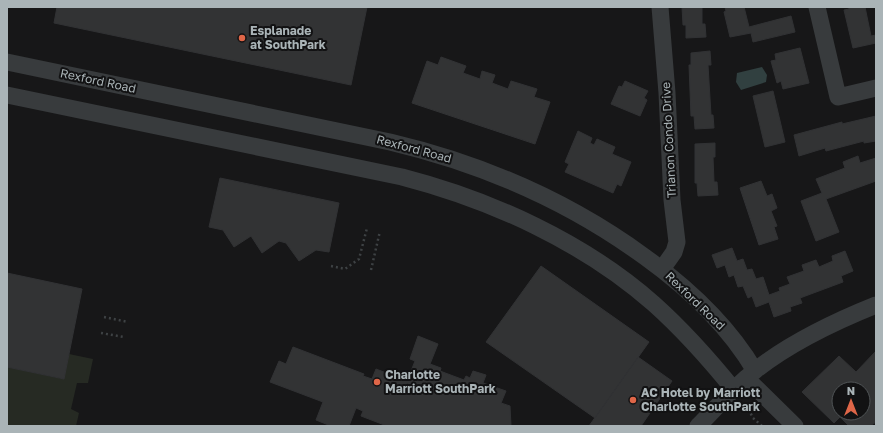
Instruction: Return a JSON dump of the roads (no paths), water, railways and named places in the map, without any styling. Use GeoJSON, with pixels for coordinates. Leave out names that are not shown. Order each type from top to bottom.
{"type":"FeatureCollection","features":[{"type":"Feature","properties":{"kind":"street","name":"Trianon Condo Drive"},"geometry":{"type":"LineString","coordinates":[[660,7],[667,93],[673,205],[677,242],[674,252],[662,269]]}},
{"type":"Feature","properties":{"kind":"street"},"geometry":{"type":"LineString","coordinates":[[817,7],[838,97],[876,88]]}},
{"type":"Feature","properties":{"kind":"street","name":"Rexford Road"},"geometry":{"type":"LineString","coordinates":[[7,62],[353,134],[440,154],[500,176],[556,201],[614,234],[662,269],[710,312],[738,345],[751,375],[795,426]]}},
{"type":"Feature","properties":{"kind":"street"},"geometry":{"type":"LineString","coordinates":[[7,95],[402,177],[442,189],[500,210],[580,251],[643,295],[687,336],[734,390]]}},
{"type":"Feature","properties":{"kind":"street"},"geometry":{"type":"LineString","coordinates":[[698,426],[751,375],[802,340],[840,320],[876,305]]}},
{"type":"Feature","properties":{"kind":"place","name":"Esplanade at SouthPark"},"geometry":{"type":"Point","coordinates":[242,38]}},
{"type":"Feature","properties":{"kind":"place","name":"Charlotte Marriott SouthPark"},"geometry":{"type":"Point","coordinates":[377,382]}},
{"type":"Feature","properties":{"kind":"place","name":"AC Hotel by Marriott Charlotte SouthPark"},"geometry":{"type":"Point","coordinates":[633,400]}}]}
